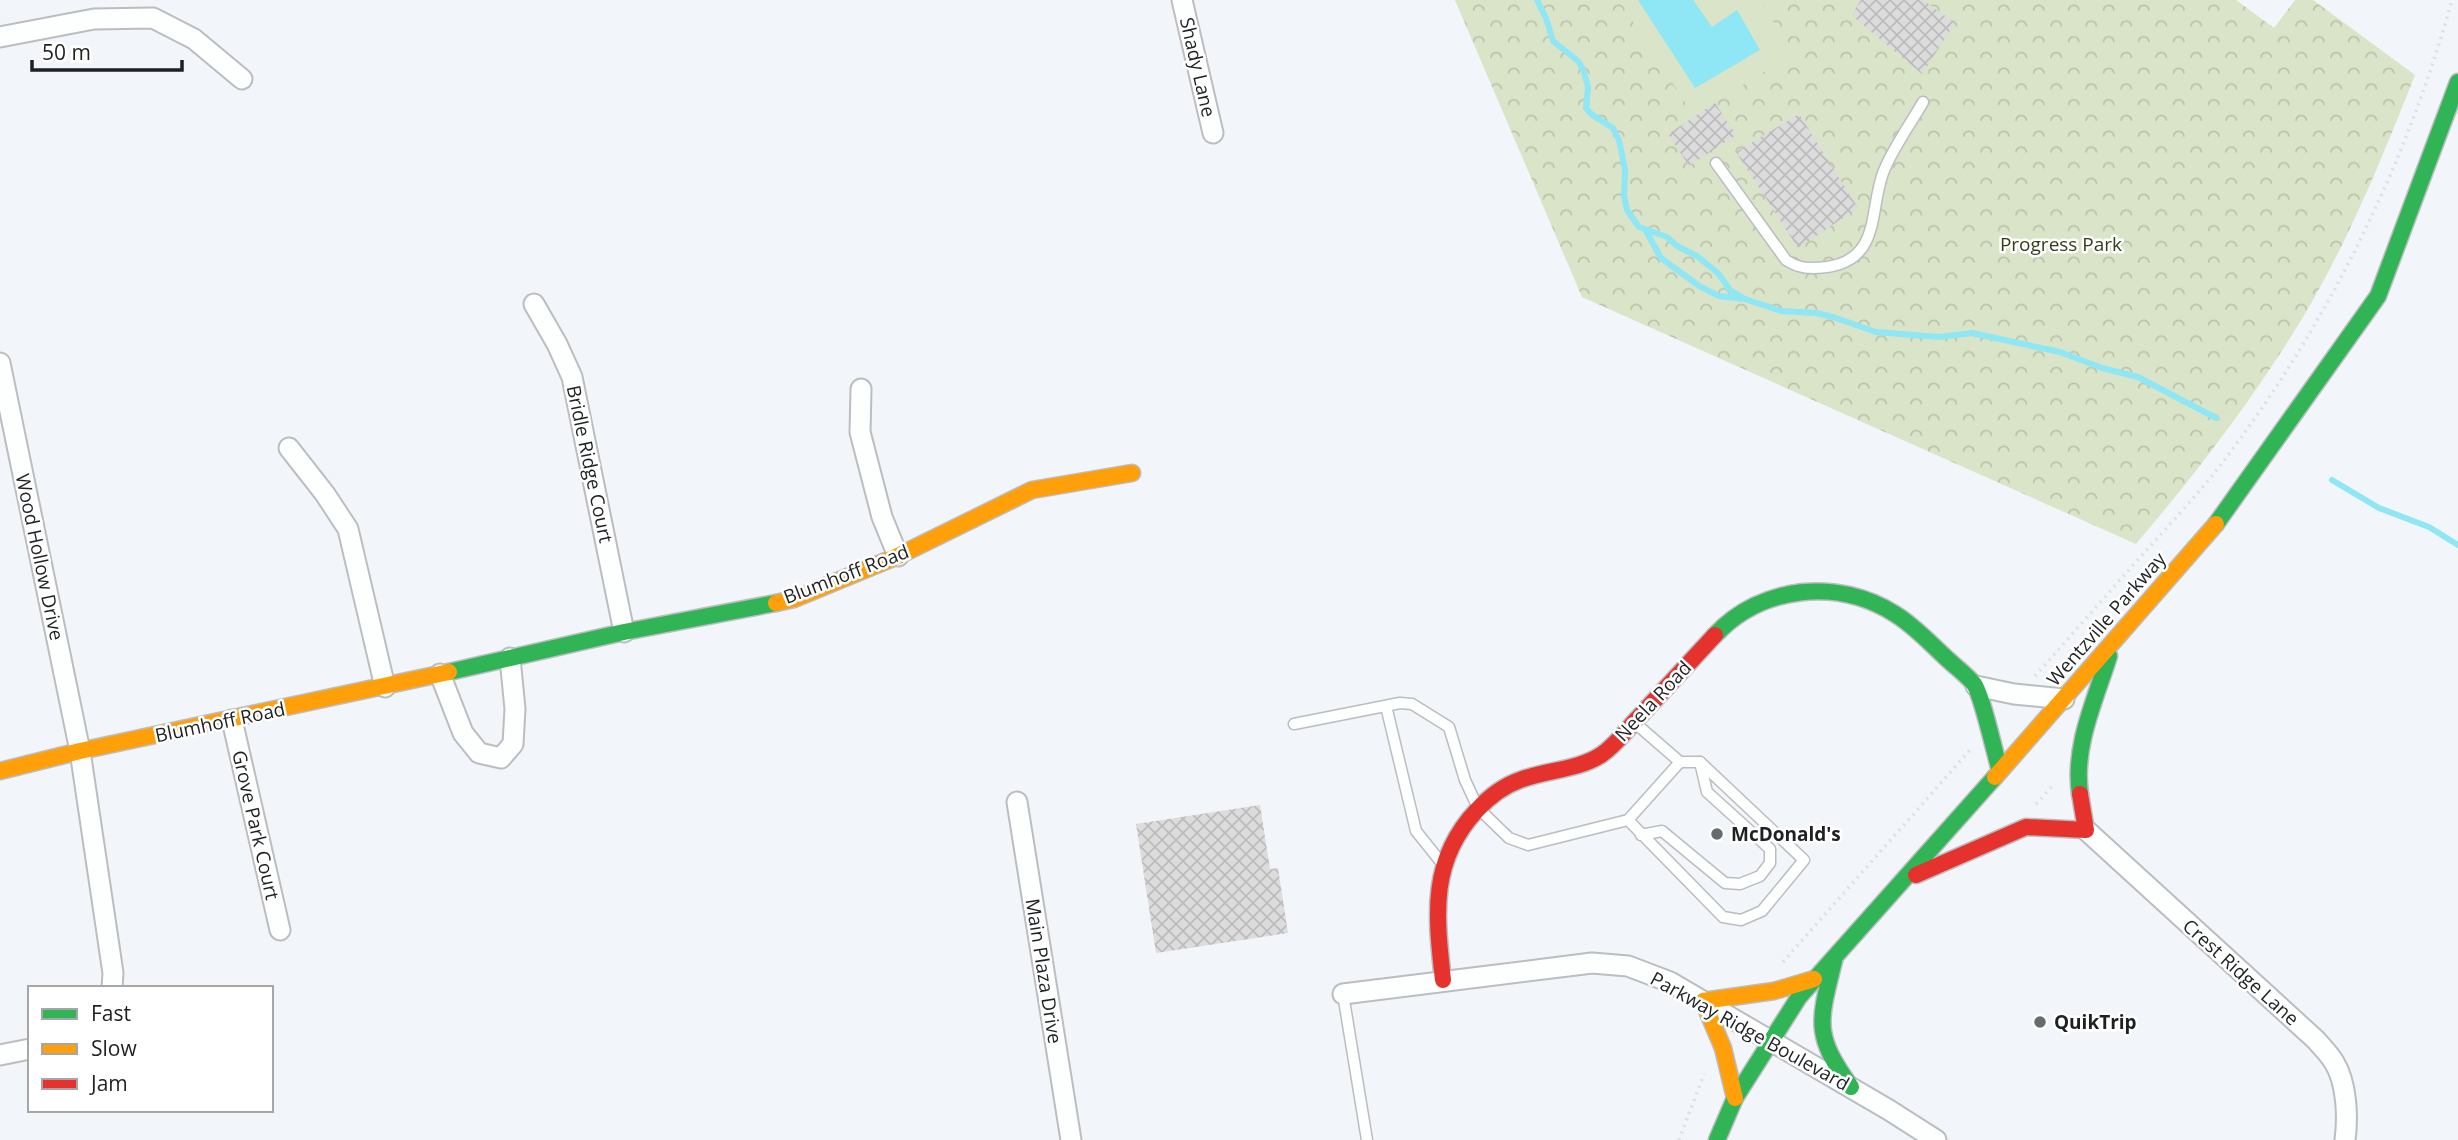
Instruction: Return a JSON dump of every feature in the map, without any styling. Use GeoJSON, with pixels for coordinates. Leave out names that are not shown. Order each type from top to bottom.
{"type":"FeatureCollection","features":[{"type":"Feature","properties":{"kind":"street","name":"Shady Lane"},"geometry":{"type":"LineString","coordinates":[[1182,0],[1213,133]]}},
{"type":"Feature","properties":{"kind":"street"},"geometry":{"type":"LineString","coordinates":[[0,37],[94,19],[153,18],[194,39],[242,79]]}},
{"type":"Feature","properties":{"kind":"street","name":"Wentzville Parkway"},"geometry":{"type":"LineString","coordinates":[[1717,1140],[1735,1098],[1770,1041],[1814,979],[1905,880],[2222,518],[2378,296],[2458,82]]}},
{"type":"Feature","properties":{"kind":"street","name":"Bridle Ridge Court"},"geometry":{"type":"LineString","coordinates":[[534,304],[572,377],[624,632]]}},
{"type":"Feature","properties":{"kind":"street","name":"Wood Hollow Drive"},"geometry":{"type":"LineString","coordinates":[[0,363],[80,751],[113,973],[112,986]]}},
{"type":"Feature","properties":{"kind":"street"},"geometry":{"type":"LineString","coordinates":[[861,389],[860,432],[882,517],[898,556]]}},
{"type":"Feature","properties":{"kind":"street"},"geometry":{"type":"LineString","coordinates":[[289,448],[348,529],[385,687]]}},
{"type":"Feature","properties":{"kind":"street","name":"Blumhoff Road"},"geometry":{"type":"LineString","coordinates":[[0,771],[80,751],[385,687],[624,632],[794,599],[898,556],[1032,490],[1132,473]]}},
{"type":"Feature","properties":{"kind":"street","name":"Neela Road"},"geometry":{"type":"LineString","coordinates":[[1443,980],[1436,918],[1437,884],[1446,852],[1467,818],[1495,793],[1521,779],[1597,758],[1634,723],[1721,629],[1771,598],[1796,592],[1827,590],[1852,594],[1874,602],[1916,629],[1976,686],[2000,771]]}},
{"type":"Feature","properties":{"kind":"street"},"geometry":{"type":"LineString","coordinates":[[1905,880],[2026,827],[2086,830],[2078,779],[2079,750],[2113,642]]}},
{"type":"Feature","properties":{"kind":"street"},"geometry":{"type":"LineString","coordinates":[[440,674],[463,733],[479,753],[500,758],[513,744],[515,709],[510,658]]}},
{"type":"Feature","properties":{"kind":"street"},"geometry":{"type":"LineString","coordinates":[[1976,686],[2064,699]]}},
{"type":"Feature","properties":{"kind":"street","name":"Grove Park Court"},"geometry":{"type":"LineString","coordinates":[[232,720],[280,930]]}},
{"type":"Feature","properties":{"kind":"street","name":"Main Plaza Drive"},"geometry":{"type":"LineString","coordinates":[[1017,802],[1071,1140]]}},
{"type":"Feature","properties":{"kind":"street","name":"Crest Ridge Lane"},"geometry":{"type":"LineString","coordinates":[[2086,830],[2316,1040],[2336,1065],[2344,1094],[2347,1126],[2345,1140]]}},
{"type":"Feature","properties":{"kind":"street"},"geometry":{"type":"LineString","coordinates":[[1835,957],[1821,1024],[1829,1056],[1851,1087]]}},
{"type":"Feature","properties":{"kind":"street","name":"Parkway Ridge Boulevard"},"geometry":{"type":"LineString","coordinates":[[1343,994],[1592,963],[1628,966],[1670,982],[1851,1087],[1936,1140]]}},
{"type":"Feature","properties":{"kind":"street"},"geometry":{"type":"LineString","coordinates":[[1735,1098],[1730,1064],[1722,1040],[1703,1001],[1764,993],[1814,979]]}},
{"type":"Feature","properties":{"kind":"street"},"geometry":{"type":"LineString","coordinates":[[0,1055],[28,1049]]}},
{"type":"Feature","properties":{"kind":"lane"},"geometry":{"type":"LineString","coordinates":[[1716,163],[1786,260],[1797,268],[1836,266],[1854,257],[1866,244],[1873,226],[1883,174],[1923,102]]}},
{"type":"Feature","properties":{"kind":"lane"},"geometry":{"type":"LineString","coordinates":[[1294,724],[1400,703],[1412,704],[1449,727],[1465,780],[1478,808],[1509,838],[1528,845],[1628,820],[1680,762]]}},
{"type":"Feature","properties":{"kind":"lane"},"geometry":{"type":"LineString","coordinates":[[1386,706],[1416,831],[1443,864]]}},
{"type":"Feature","properties":{"kind":"lane"},"geometry":{"type":"LineString","coordinates":[[1628,820],[1723,917],[1741,920],[1762,911],[1804,860],[1700,762],[1680,762],[1634,723]]}},
{"type":"Feature","properties":{"kind":"lane"},"geometry":{"type":"LineString","coordinates":[[1640,835],[1662,831],[1725,883],[1740,884],[1760,876],[1770,863],[1770,849],[1707,792],[1700,762]]}},
{"type":"Feature","properties":{"kind":"lane"},"geometry":{"type":"LineString","coordinates":[[1343,994],[1367,1140]]}},
{"type":"Feature","properties":{"kind":"path"},"geometry":{"type":"LineString","coordinates":[[2019,694],[2209,479],[2250,423],[2314,325],[2379,200],[2432,66],[2452,0]]}},
{"type":"Feature","properties":{"kind":"path"},"geometry":{"type":"LineString","coordinates":[[1781,964],[1990,728]]}},
{"type":"Feature","properties":{"kind":"path"},"geometry":{"type":"LineString","coordinates":[[2035,806],[2059,778]]}},
{"type":"Feature","properties":{"kind":"path"},"geometry":{"type":"LineString","coordinates":[[1679,1140],[1706,1070]]}},
{"type":"Feature","properties":{"kind":"green space","name":"Progress Park"},"geometry":{"type":"Polygon","coordinates":[[[1455,0],[2236,0],[2274,28],[2295,0],[2313,0],[2415,75],[2350,228],[2303,317],[2224,434],[2136,544],[1582,297],[1455,0]]]}},
{"type":"Feature","properties":{"kind":"green space"},"geometry":{"type":"Polygon","coordinates":[[[1619,0],[1759,0],[1794,53],[1694,116],[1619,0]]]}},
{"type":"Feature","properties":{"kind":"water"},"geometry":{"type":"Polygon","coordinates":[[[1638,0],[1693,0],[1712,27],[1737,10],[1760,50],[1695,88],[1638,0]]]}},
{"type":"Feature","properties":{"kind":"building"},"geometry":{"type":"Polygon","coordinates":[[[1861,0],[1923,0],[1955,23],[1922,74],[1851,15],[1861,0]]]}},
{"type":"Feature","properties":{"kind":"building"},"geometry":{"type":"Polygon","coordinates":[[[1715,103],[1736,135],[1689,166],[1668,134],[1715,103]]]}},
{"type":"Feature","properties":{"kind":"building"},"geometry":{"type":"Polygon","coordinates":[[[1799,114],[1858,208],[1798,248],[1736,152],[1799,114]]]}},
{"type":"Feature","properties":{"kind":"building"},"geometry":{"type":"Polygon","coordinates":[[[1260,805],[1270,869],[1278,868],[1288,933],[1156,953],[1136,824],[1260,805]]]}},
{"type":"Feature","properties":{"kind":"waterway"},"geometry":{"type":"LineString","coordinates":[[1537,0],[1553,41],[1578,61],[1583,69],[1588,87],[1586,108],[1613,128],[1619,140],[1625,169],[1624,196],[1627,210],[1639,227],[1667,237],[1677,246],[1697,256],[1718,273],[1730,290],[1745,299],[1781,311],[1816,313],[1876,332],[1939,337],[1972,333],[2060,352],[2102,368],[2138,377],[2216,418]]}},
{"type":"Feature","properties":{"kind":"waterway"},"geometry":{"type":"LineString","coordinates":[[1646,231],[1661,258],[1699,286],[1719,296],[1744,299]]}},
{"type":"Feature","properties":{"kind":"waterway"},"geometry":{"type":"LineString","coordinates":[[2332,480],[2379,508],[2429,527],[2458,545]]}},
{"type":"Feature","properties":{"kind":"traffic: fast"},"geometry":{"type":"LineString","coordinates":[[2216,524],[2378,296],[2458,82]]}},
{"type":"Feature","properties":{"kind":"traffic: fast"},"geometry":{"type":"LineString","coordinates":[[1715,635],[1734,618],[1755,606],[1801,592],[1849,595],[1873,603],[1908,623],[1974,684],[2000,771]]}},
{"type":"Feature","properties":{"kind":"traffic: fast"},"geometry":{"type":"LineString","coordinates":[[449,672],[624,632],[776,603]]}},
{"type":"Feature","properties":{"kind":"traffic: fast"},"geometry":{"type":"LineString","coordinates":[[2080,794],[2082,741],[2109,656]]}},
{"type":"Feature","properties":{"kind":"traffic: fast"},"geometry":{"type":"LineString","coordinates":[[1717,1140],[1735,1098],[1799,997],[1995,777]]}},
{"type":"Feature","properties":{"kind":"traffic: fast"},"geometry":{"type":"LineString","coordinates":[[1834,961],[1825,999],[1823,1027],[1830,1054],[1851,1087]]}},
{"type":"Feature","properties":{"kind":"traffic: slow"},"geometry":{"type":"LineString","coordinates":[[776,603],[794,599],[898,556],[1032,490],[1132,473]]}},
{"type":"Feature","properties":{"kind":"traffic: slow"},"geometry":{"type":"LineString","coordinates":[[1995,777],[2216,524]]}},
{"type":"Feature","properties":{"kind":"traffic: slow"},"geometry":{"type":"LineString","coordinates":[[0,771],[80,751],[449,672]]}},
{"type":"Feature","properties":{"kind":"traffic: slow"},"geometry":{"type":"LineString","coordinates":[[1735,1098],[1723,1048],[1703,1001],[1774,991],[1814,979]]}},
{"type":"Feature","properties":{"kind":"traffic: jam"},"geometry":{"type":"LineString","coordinates":[[1443,980],[1439,890],[1450,849],[1461,829],[1486,801],[1508,785],[1582,764],[1601,755],[1715,635]]}},
{"type":"Feature","properties":{"kind":"traffic: jam"},"geometry":{"type":"LineString","coordinates":[[1916,875],[2026,827],[2086,830],[2080,794]]}},
{"type":"Feature","properties":{"kind":"place","name":"McDonald's"},"geometry":{"type":"Point","coordinates":[1717,834]}},
{"type":"Feature","properties":{"kind":"place","name":"QuikTrip"},"geometry":{"type":"Point","coordinates":[2040,1022]}}]}
